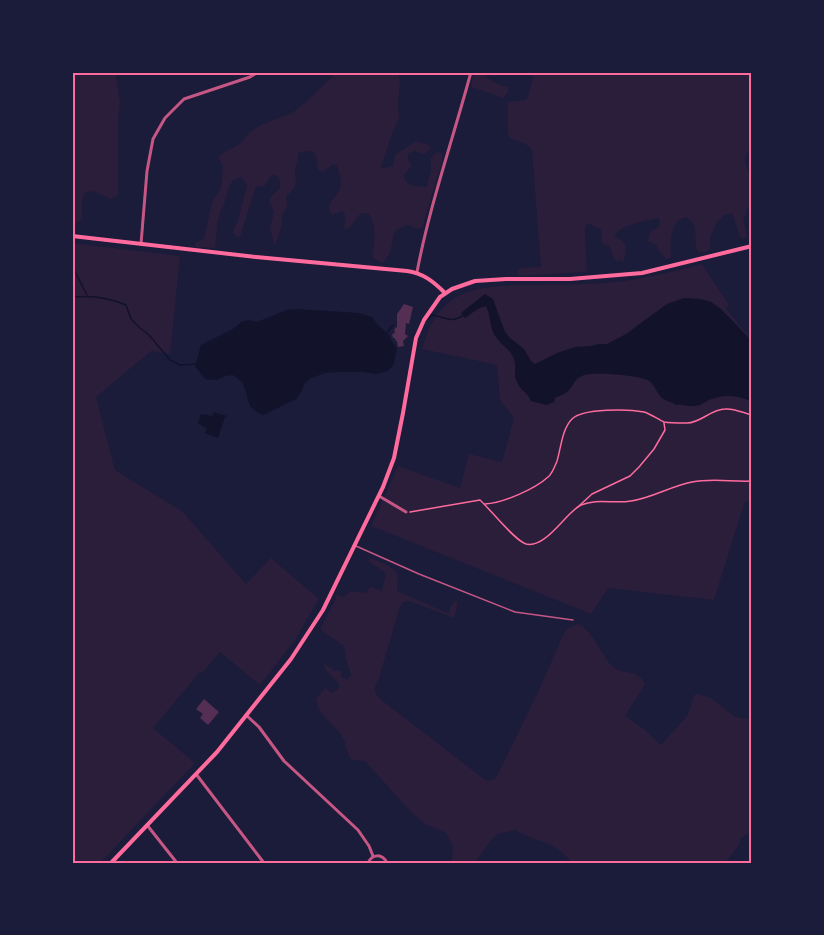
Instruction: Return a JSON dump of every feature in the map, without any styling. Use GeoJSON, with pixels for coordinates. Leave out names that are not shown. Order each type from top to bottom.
{"type":"FeatureCollection","features":[{"type":"Feature","properties":{"kind":"main road"},"geometry":{"type":"LineString","coordinates":[[72,236],[417,272],[430,279],[445,293]]}},
{"type":"Feature","properties":{"kind":"main road"},"geometry":{"type":"LineString","coordinates":[[111,863],[196,774],[246,716],[291,659],[324,610],[379,496],[394,458],[416,338],[424,320],[440,297],[475,281],[570,279],[642,273],[752,246]]}},
{"type":"Feature","properties":{"kind":"street"},"geometry":{"type":"LineString","coordinates":[[141,244],[147,171],[153,139],[165,118],[184,99],[250,77],[258,72]]}},
{"type":"Feature","properties":{"kind":"street"},"geometry":{"type":"LineString","coordinates":[[417,272],[425,232],[471,72]]}},
{"type":"Feature","properties":{"kind":"street"},"geometry":{"type":"LineString","coordinates":[[379,496],[406,512]]}},
{"type":"Feature","properties":{"kind":"street"},"geometry":{"type":"LineString","coordinates":[[246,716],[258,727],[284,760],[358,830],[374,856]]}},
{"type":"Feature","properties":{"kind":"street"},"geometry":{"type":"LineString","coordinates":[[196,774],[264,863]]}},
{"type":"Feature","properties":{"kind":"street"},"geometry":{"type":"LineString","coordinates":[[147,825],[177,863]]}},
{"type":"Feature","properties":{"kind":"street"},"geometry":{"type":"LineString","coordinates":[[368,863],[374,856],[380,856],[387,863]]}},
{"type":"Feature","properties":{"kind":"lane"},"geometry":{"type":"LineString","coordinates":[[355,546],[418,574],[515,612],[573,620]]}},
{"type":"Feature","properties":{"kind":"path"},"geometry":{"type":"LineString","coordinates":[[664,422],[689,423],[725,409],[752,415]]}},
{"type":"Feature","properties":{"kind":"path"},"geometry":{"type":"LineString","coordinates":[[406,512],[480,500],[507,529],[525,544],[534,544],[546,538],[592,494],[630,476],[654,449],[666,429],[664,422],[644,412],[619,410],[581,414],[573,418],[567,427],[556,463],[549,477],[519,494],[492,504],[484,504]]}},
{"type":"Feature","properties":{"kind":"path"},"geometry":{"type":"LineString","coordinates":[[579,506],[597,501],[637,500],[688,482],[752,481]]}},
{"type":"Feature","properties":{"kind":"shaded area"},"geometry":{"type":"Polygon","coordinates":[[[72,72],[117,72],[120,102],[118,195],[110,199],[94,191],[84,193],[82,219],[75,224],[72,230],[72,72]]]}},
{"type":"Feature","properties":{"kind":"shaded area"},"geometry":{"type":"Polygon","coordinates":[[[337,72],[398,72],[400,81],[399,118],[381,167],[393,167],[395,155],[416,141],[429,145],[431,149],[425,154],[414,151],[408,154],[408,160],[412,166],[404,175],[410,185],[425,187],[431,171],[431,158],[437,152],[442,153],[442,162],[422,228],[407,225],[398,229],[385,260],[382,263],[373,258],[374,233],[371,217],[369,214],[362,213],[345,230],[344,213],[342,211],[332,215],[329,209],[341,185],[337,165],[333,164],[322,172],[318,169],[316,156],[313,152],[308,151],[299,152],[295,187],[286,197],[287,207],[282,215],[282,224],[275,246],[270,228],[274,212],[269,200],[280,188],[280,184],[276,175],[272,175],[264,187],[256,186],[240,237],[233,232],[247,186],[242,177],[233,181],[229,188],[219,217],[215,248],[194,247],[195,243],[205,236],[212,202],[221,188],[223,166],[219,159],[221,154],[241,143],[250,132],[261,125],[292,113],[337,72]]]}},
{"type":"Feature","properties":{"kind":"shaded area"},"geometry":{"type":"Polygon","coordinates":[[[475,72],[484,72],[483,75],[499,85],[508,87],[508,92],[503,98],[472,87],[475,72]]]}},
{"type":"Feature","properties":{"kind":"shaded area"},"geometry":{"type":"Polygon","coordinates":[[[533,72],[752,72],[752,143],[745,162],[752,184],[752,206],[746,210],[743,218],[747,236],[743,239],[740,237],[732,213],[728,214],[720,218],[715,226],[710,239],[711,249],[698,252],[695,227],[686,217],[681,219],[674,228],[671,258],[667,259],[656,245],[648,241],[650,232],[660,226],[658,218],[629,225],[614,235],[625,243],[626,248],[624,262],[620,260],[618,262],[614,259],[610,247],[602,243],[601,230],[590,224],[586,225],[585,230],[587,271],[518,276],[521,268],[541,267],[532,151],[525,144],[510,138],[508,134],[508,102],[526,100],[533,72]]]}},
{"type":"Feature","properties":{"kind":"shaded area"},"geometry":{"type":"Polygon","coordinates":[[[72,243],[180,256],[170,354],[151,351],[96,397],[115,470],[183,512],[246,584],[271,558],[319,599],[293,643],[260,685],[220,652],[153,728],[195,763],[100,863],[72,863],[72,243]]]}},
{"type":"Feature","properties":{"kind":"shaded area"},"geometry":{"type":"Polygon","coordinates":[[[702,264],[729,305],[726,308],[752,339],[752,503],[745,501],[714,600],[608,588],[591,614],[371,526],[398,466],[460,488],[469,454],[502,462],[514,418],[500,400],[497,365],[422,349],[437,315],[447,304],[473,290],[488,287],[607,283],[643,278],[702,264]]]}},
{"type":"Feature","properties":{"kind":"shaded area"},"geometry":{"type":"Polygon","coordinates":[[[485,294],[493,299],[505,332],[524,349],[535,364],[575,347],[607,344],[626,334],[667,304],[684,298],[711,302],[721,309],[752,341],[752,402],[726,396],[697,406],[676,405],[663,399],[651,383],[644,379],[597,374],[580,377],[567,392],[555,398],[554,402],[546,405],[531,401],[516,379],[513,356],[494,334],[486,306],[465,318],[461,313],[485,294]]]}},
{"type":"Feature","properties":{"kind":"shaded area"},"geometry":{"type":"Polygon","coordinates":[[[287,310],[359,313],[372,317],[390,336],[397,349],[393,366],[387,371],[376,374],[337,372],[311,378],[305,383],[296,399],[263,415],[253,409],[243,384],[233,375],[217,380],[205,379],[195,366],[201,345],[233,329],[241,322],[249,320],[257,322],[287,310]]]}},
{"type":"Feature","properties":{"kind":"shaded area"},"geometry":{"type":"Polygon","coordinates":[[[214,412],[227,416],[218,438],[205,433],[207,429],[198,423],[201,414],[212,416],[214,412]]]}},
{"type":"Feature","properties":{"kind":"shaded area"},"geometry":{"type":"Polygon","coordinates":[[[370,558],[389,566],[398,574],[397,591],[448,613],[454,601],[458,603],[454,618],[412,602],[403,602],[375,692],[384,702],[484,779],[488,781],[496,778],[563,635],[568,628],[578,624],[593,637],[612,666],[637,675],[645,684],[625,716],[661,745],[688,715],[694,695],[711,698],[735,717],[752,720],[752,829],[750,832],[741,838],[739,845],[725,863],[573,863],[559,850],[545,842],[515,830],[498,834],[490,841],[475,863],[446,863],[452,860],[453,846],[446,833],[425,824],[411,812],[365,761],[352,760],[340,733],[317,705],[316,699],[325,688],[332,693],[339,688],[339,684],[325,669],[324,663],[333,671],[341,671],[341,676],[347,680],[351,675],[344,646],[322,631],[321,627],[336,595],[344,597],[351,591],[366,593],[372,587],[382,591],[386,573],[368,561],[370,558]]]}},
{"type":"Feature","properties":{"kind":"building"},"geometry":{"type":"Polygon","coordinates":[[[404,304],[413,307],[409,324],[406,323],[405,334],[408,336],[403,341],[404,346],[398,347],[392,334],[397,328],[397,314],[404,304]]]}},
{"type":"Feature","properties":{"kind":"building"},"geometry":{"type":"Polygon","coordinates":[[[204,699],[219,712],[208,725],[200,718],[203,714],[196,709],[204,699]]]}},
{"type":"Feature","properties":{"kind":"waterway"},"geometry":{"type":"LineString","coordinates":[[72,266],[87,295]]}},
{"type":"Feature","properties":{"kind":"waterway"},"geometry":{"type":"LineString","coordinates":[[72,297],[100,297],[126,305],[131,319],[149,335],[170,360],[180,365],[196,364]]}},
{"type":"Feature","properties":{"kind":"waterway"},"geometry":{"type":"LineString","coordinates":[[427,320],[432,315],[451,319],[464,315]]}},
{"type":"Feature","properties":{"kind":"waterway"},"geometry":{"type":"LineString","coordinates":[[387,333],[393,325]]}}]}
